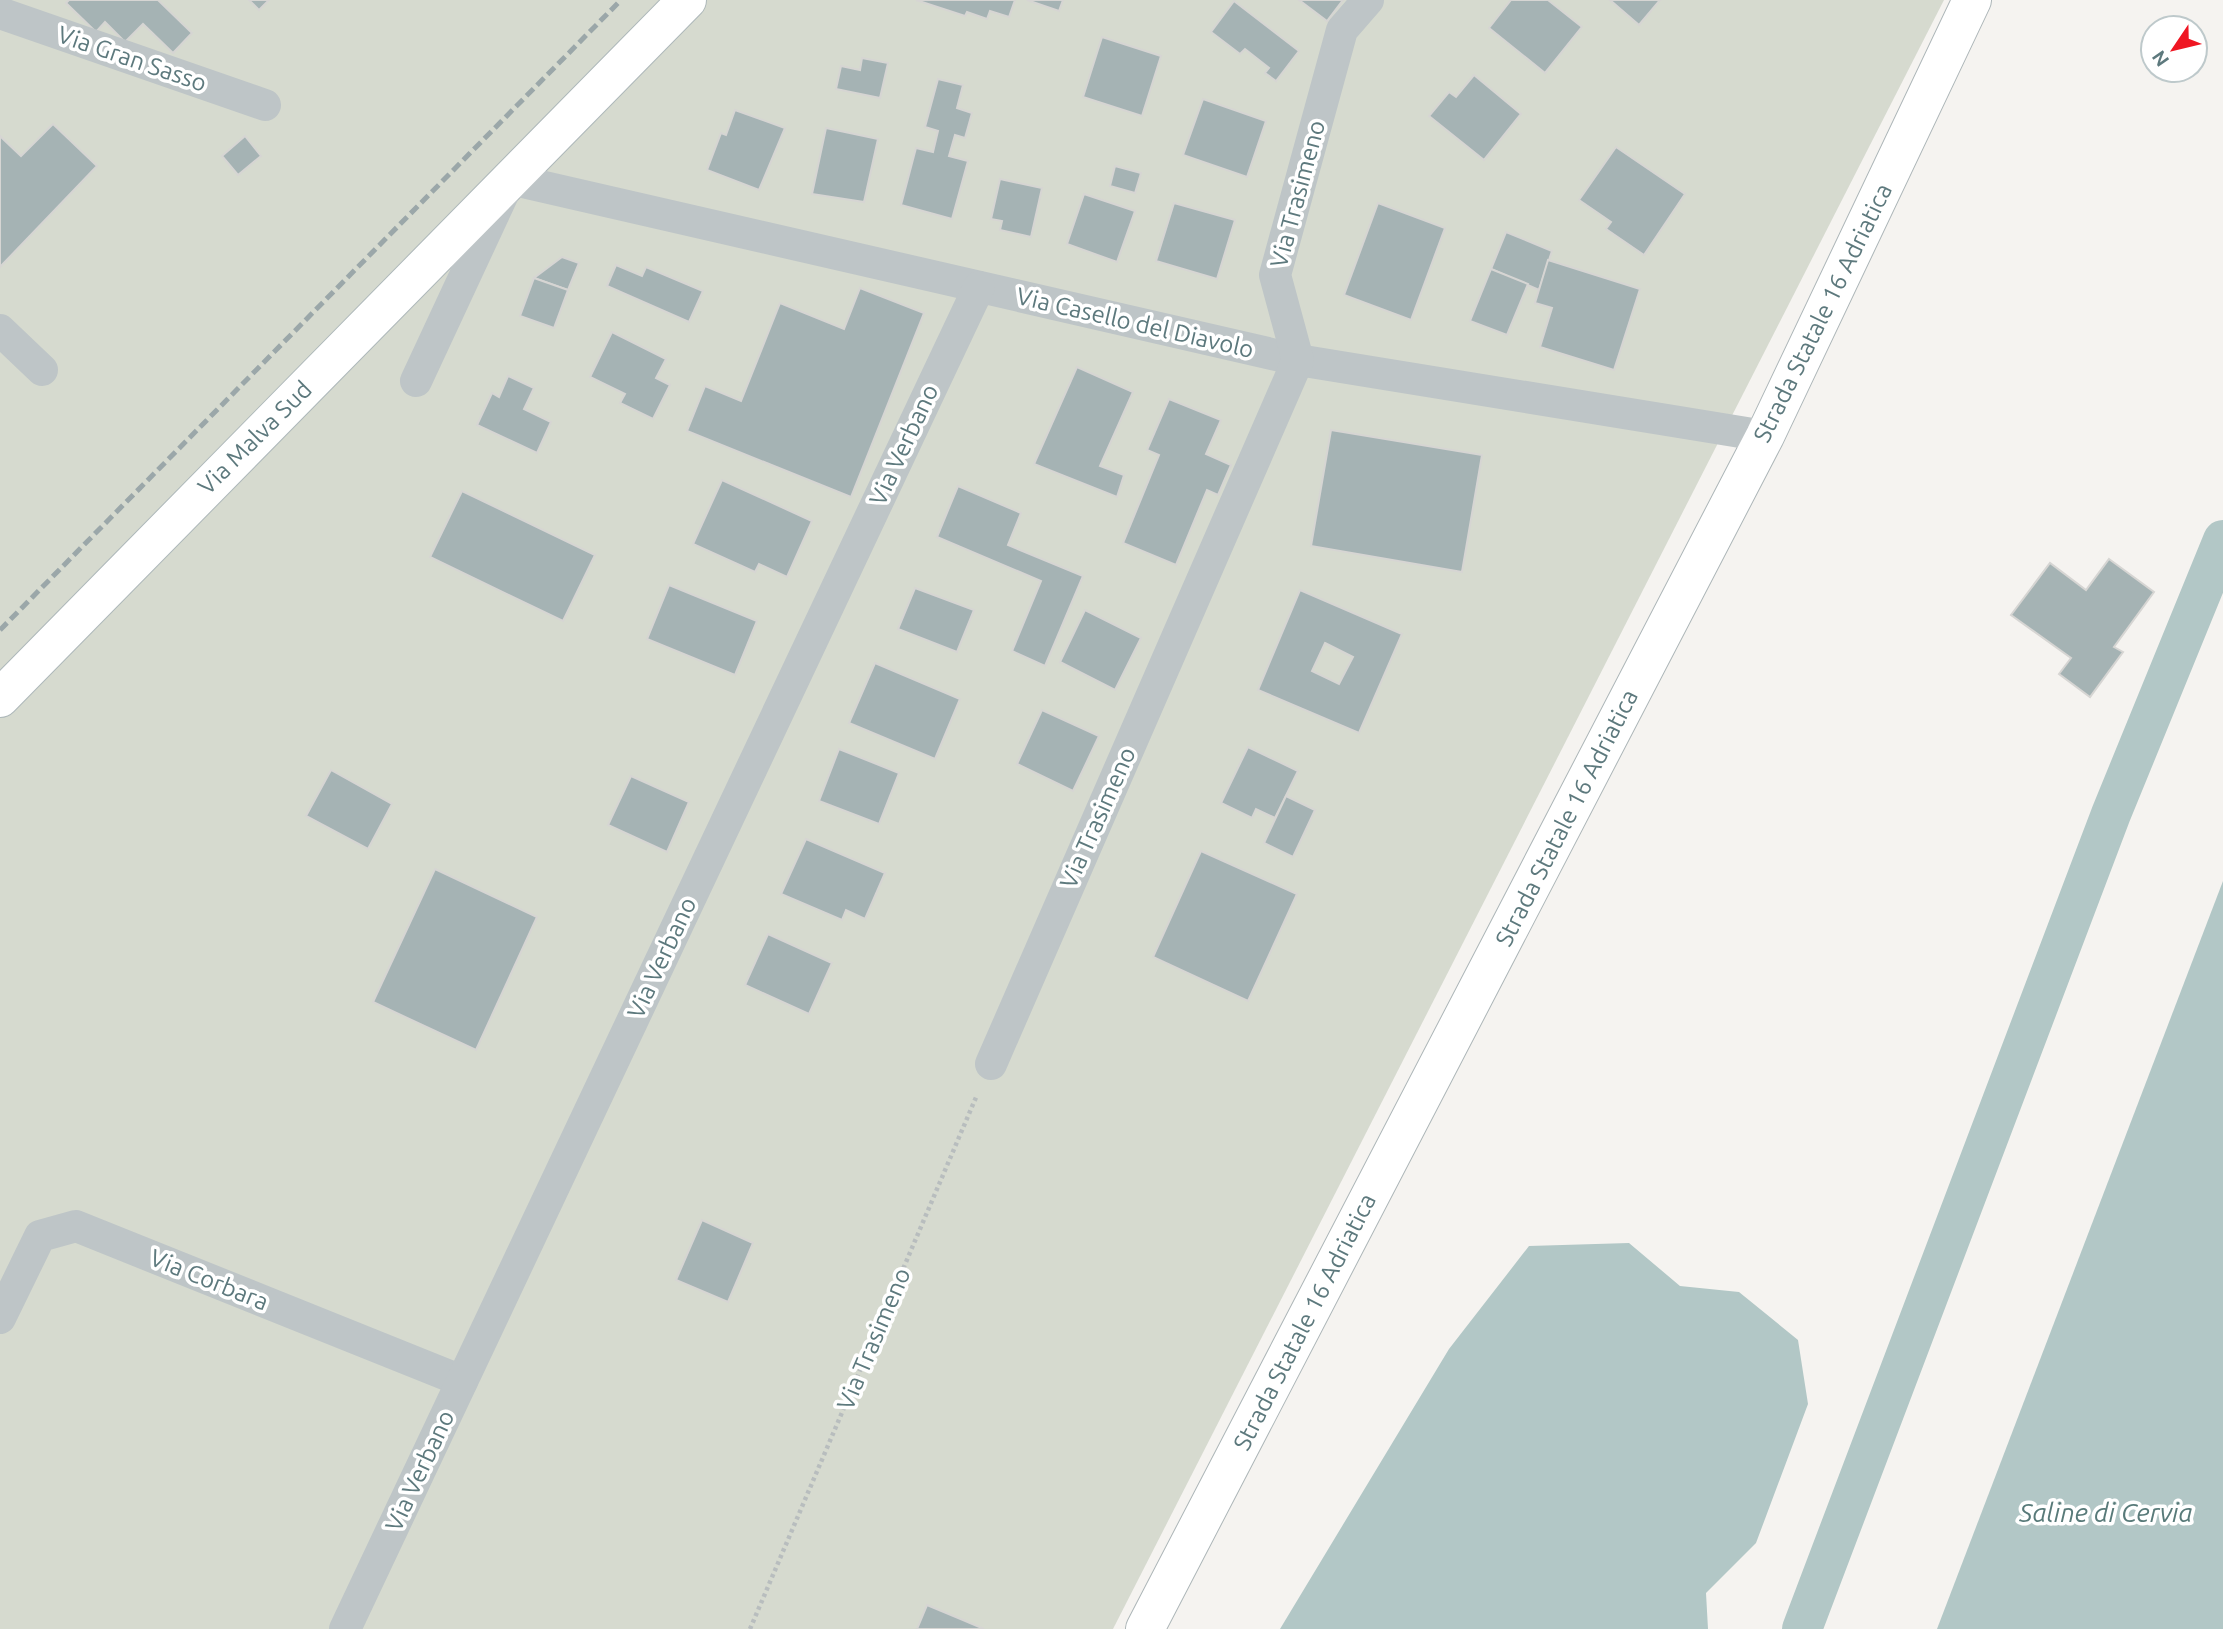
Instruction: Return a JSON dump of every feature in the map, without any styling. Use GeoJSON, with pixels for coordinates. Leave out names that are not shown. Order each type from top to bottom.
{"type":"FeatureCollection","features":[{"type":"Feature","properties":{"kind":"main road","name":"Via Malva Sud"},"geometry":{"type":"LineString","coordinates":[[0,698],[687,0]]}},
{"type":"Feature","properties":{"kind":"main road","name":"Strada Statale 16 Adriatica"},"geometry":{"type":"LineString","coordinates":[[1145,1629],[1765,436],[1972,0]]}},
{"type":"Feature","properties":{"kind":"street","name":"Via Trasimeno"},"geometry":{"type":"LineString","coordinates":[[991,1063],[1298,360],[1275,275],[1342,30],[1368,0]]}},
{"type":"Feature","properties":{"kind":"street","name":"Via Gran Sasso"},"geometry":{"type":"LineString","coordinates":[[0,13],[265,105]]}},
{"type":"Feature","properties":{"kind":"street","name":"Via Casello del Diavolo"},"geometry":{"type":"LineString","coordinates":[[510,179],[1298,360],[1765,436]]}},
{"type":"Feature","properties":{"kind":"street","name":"Via Malva Sud"},"geometry":{"type":"LineString","coordinates":[[416,381],[510,179]]}},
{"type":"Feature","properties":{"kind":"street","name":"Via Verbano"},"geometry":{"type":"LineString","coordinates":[[345,1629],[979,287]]}},
{"type":"Feature","properties":{"kind":"street"},"geometry":{"type":"LineString","coordinates":[[0,330],[42,370]]}},
{"type":"Feature","properties":{"kind":"street","name":"Via Corbara"},"geometry":{"type":"LineString","coordinates":[[0,1318],[40,1236],[76,1226],[462,1381]]}},
{"type":"Feature","properties":{"kind":"path","name":"Via Trasimeno"},"geometry":{"type":"LineString","coordinates":[[750,1629],[991,1063]]}},
{"type":"Feature","properties":{"kind":"shaded area"},"geometry":{"type":"Polygon","coordinates":[[[0,0],[1944,0],[1113,1629],[0,1629],[0,0]]]}},
{"type":"Feature","properties":{"kind":"water","name":"Saline di Cervia"},"geometry":{"type":"Polygon","coordinates":[[[2223,881],[2223,1629],[1937,1629],[2223,881]]]}},
{"type":"Feature","properties":{"kind":"water"},"geometry":{"type":"Polygon","coordinates":[[[1629,1243],[1680,1286],[1739,1292],[1798,1340],[1808,1404],[1756,1543],[1706,1593],[1708,1629],[1280,1629],[1449,1349],[1529,1246],[1629,1243]]]}},
{"type":"Feature","properties":{"kind":"building"},"geometry":{"type":"Polygon","coordinates":[[[69,0],[158,0],[192,33],[173,53],[143,24],[125,42],[105,22],[96,32],[66,3],[69,0]]]}},
{"type":"Feature","properties":{"kind":"building"},"geometry":{"type":"Polygon","coordinates":[[[249,0],[269,0],[259,10],[249,0]]]}},
{"type":"Feature","properties":{"kind":"building"},"geometry":{"type":"Polygon","coordinates":[[[916,0],[1015,0],[1009,17],[990,11],[987,19],[967,12],[965,16],[916,0]]]}},
{"type":"Feature","properties":{"kind":"building"},"geometry":{"type":"Polygon","coordinates":[[[1027,0],[1063,0],[1059,11],[1027,0]]]}},
{"type":"Feature","properties":{"kind":"building"},"geometry":{"type":"Polygon","coordinates":[[[1299,0],[1343,0],[1327,21],[1299,0]]]}},
{"type":"Feature","properties":{"kind":"building"},"geometry":{"type":"Polygon","coordinates":[[[1511,0],[1548,0],[1582,27],[1545,73],[1489,28],[1511,0]]]}},
{"type":"Feature","properties":{"kind":"building"},"geometry":{"type":"Polygon","coordinates":[[[1610,0],[1660,0],[1639,25],[1610,0]]]}},
{"type":"Feature","properties":{"kind":"building"},"geometry":{"type":"Polygon","coordinates":[[[1234,1],[1299,51],[1276,81],[1265,73],[1269,68],[1245,49],[1240,54],[1211,32],[1234,1]]]}},
{"type":"Feature","properties":{"kind":"building"},"geometry":{"type":"Polygon","coordinates":[[[1102,37],[1161,56],[1142,116],[1083,97],[1102,37]]]}},
{"type":"Feature","properties":{"kind":"building"},"geometry":{"type":"Polygon","coordinates":[[[862,58],[888,63],[880,98],[836,89],[841,66],[860,70],[862,58]]]}},
{"type":"Feature","properties":{"kind":"building"},"geometry":{"type":"Polygon","coordinates":[[[1474,75],[1521,114],[1484,160],[1429,116],[1449,92],[1456,97],[1474,75]]]}},
{"type":"Feature","properties":{"kind":"building"},"geometry":{"type":"Polygon","coordinates":[[[938,79],[963,85],[957,108],[972,113],[965,138],[955,135],[949,156],[968,161],[952,219],[901,205],[916,148],[933,152],[938,131],[925,127],[938,79]]]}},
{"type":"Feature","properties":{"kind":"building"},"geometry":{"type":"Polygon","coordinates":[[[1203,99],[1266,121],[1247,177],[1183,155],[1203,99]]]}},
{"type":"Feature","properties":{"kind":"building"},"geometry":{"type":"Polygon","coordinates":[[[735,110],[785,128],[759,190],[707,170],[721,133],[726,135],[735,110]]]}},
{"type":"Feature","properties":{"kind":"building"},"geometry":{"type":"Polygon","coordinates":[[[53,124],[97,166],[0,267],[0,136],[21,156],[53,124]]]}},
{"type":"Feature","properties":{"kind":"building"},"geometry":{"type":"Polygon","coordinates":[[[826,128],[878,139],[864,202],[812,194],[826,128]]]}},
{"type":"Feature","properties":{"kind":"building"},"geometry":{"type":"Polygon","coordinates":[[[245,136],[261,156],[238,175],[222,156],[245,136]]]}},
{"type":"Feature","properties":{"kind":"building"},"geometry":{"type":"Polygon","coordinates":[[[1616,147],[1685,194],[1644,255],[1606,229],[1611,222],[1579,200],[1616,147]]]}},
{"type":"Feature","properties":{"kind":"building"},"geometry":{"type":"Polygon","coordinates":[[[1115,166],[1141,173],[1135,193],[1110,186],[1115,166]]]}},
{"type":"Feature","properties":{"kind":"building"},"geometry":{"type":"Polygon","coordinates":[[[1000,179],[1042,188],[1031,237],[1000,230],[1002,221],[991,219],[1000,179]]]}},
{"type":"Feature","properties":{"kind":"building"},"geometry":{"type":"Polygon","coordinates":[[[1084,194],[1135,211],[1117,262],[1067,244],[1084,194]]]}},
{"type":"Feature","properties":{"kind":"building"},"geometry":{"type":"Polygon","coordinates":[[[1174,203],[1235,220],[1217,279],[1156,261],[1174,203]]]}},
{"type":"Feature","properties":{"kind":"building"},"geometry":{"type":"Polygon","coordinates":[[[1378,203],[1445,228],[1411,320],[1344,295],[1378,203]]]}},
{"type":"Feature","properties":{"kind":"building"},"geometry":{"type":"Polygon","coordinates":[[[1506,232],[1552,251],[1539,290],[1491,269],[1506,232]]]}},
{"type":"Feature","properties":{"kind":"building"},"geometry":{"type":"Polygon","coordinates":[[[562,257],[579,263],[568,290],[534,278],[562,257]]]}},
{"type":"Feature","properties":{"kind":"building"},"geometry":{"type":"Polygon","coordinates":[[[1548,260],[1640,289],[1614,370],[1540,347],[1552,308],[1535,303],[1548,260]]]}},
{"type":"Feature","properties":{"kind":"building"},"geometry":{"type":"Polygon","coordinates":[[[616,265],[642,276],[646,267],[703,291],[689,322],[607,286],[616,265]]]}},
{"type":"Feature","properties":{"kind":"building"},"geometry":{"type":"Polygon","coordinates":[[[1491,269],[1528,284],[1507,335],[1470,321],[1491,269]]]}},
{"type":"Feature","properties":{"kind":"building"},"geometry":{"type":"Polygon","coordinates":[[[534,278],[568,290],[554,328],[520,316],[534,278]]]}},
{"type":"Feature","properties":{"kind":"building"},"geometry":{"type":"Polygon","coordinates":[[[860,288],[924,313],[851,497],[687,431],[705,386],[741,401],[780,303],[844,329],[860,288]]]}},
{"type":"Feature","properties":{"kind":"building"},"geometry":{"type":"Polygon","coordinates":[[[612,332],[666,359],[656,378],[670,385],[653,419],[620,403],[625,394],[590,377],[612,332]]]}},
{"type":"Feature","properties":{"kind":"building"},"geometry":{"type":"Polygon","coordinates":[[[1077,367],[1133,392],[1100,466],[1124,475],[1117,497],[1034,464],[1077,367]]]}},
{"type":"Feature","properties":{"kind":"building"},"geometry":{"type":"Polygon","coordinates":[[[508,376],[534,388],[524,409],[551,422],[537,453],[477,425],[492,393],[499,397],[508,376]]]}},
{"type":"Feature","properties":{"kind":"building"},"geometry":{"type":"Polygon","coordinates":[[[1169,399],[1221,420],[1206,454],[1231,465],[1218,495],[1207,490],[1176,565],[1123,543],[1159,455],[1147,450],[1169,399]]]}},
{"type":"Feature","properties":{"kind":"building"},"geometry":{"type":"Polygon","coordinates":[[[1331,430],[1482,455],[1462,572],[1311,546],[1331,430]]]}},
{"type":"Feature","properties":{"kind":"building"},"geometry":{"type":"Polygon","coordinates":[[[722,480],[812,521],[787,577],[759,564],[755,572],[693,544],[722,480]]]}},
{"type":"Feature","properties":{"kind":"building"},"geometry":{"type":"Polygon","coordinates":[[[958,486],[1021,513],[1008,545],[1083,576],[1045,666],[1012,651],[1041,581],[937,537],[958,486]]]}},
{"type":"Feature","properties":{"kind":"building"},"geometry":{"type":"Polygon","coordinates":[[[462,491],[595,555],[563,621],[430,557],[462,491]]]}},
{"type":"Feature","properties":{"kind":"building"},"geometry":{"type":"Polygon","coordinates":[[[2109,559],[2154,592],[2114,647],[2123,652],[2090,697],[2059,674],[2071,658],[2011,615],[2050,563],[2086,590],[2109,559]]]}},
{"type":"Feature","properties":{"kind":"building"},"geometry":{"type":"Polygon","coordinates":[[[669,585],[757,621],[735,675],[647,639],[669,585]]]}},
{"type":"Feature","properties":{"kind":"building"},"geometry":{"type":"Polygon","coordinates":[[[915,588],[974,610],[957,652],[898,629],[915,588]]]}},
{"type":"Feature","properties":{"kind":"building"},"geometry":{"type":"Polygon","coordinates":[[[1300,590],[1402,634],[1359,733],[1258,690],[1300,590]],[[1325,643],[1312,671],[1339,684],[1353,657],[1325,643]]]}},
{"type":"Feature","properties":{"kind":"building"},"geometry":{"type":"Polygon","coordinates":[[[1085,610],[1141,638],[1115,690],[1060,662],[1085,610]]]}},
{"type":"Feature","properties":{"kind":"building"},"geometry":{"type":"Polygon","coordinates":[[[875,663],[960,699],[935,759],[849,723],[875,663]]]}},
{"type":"Feature","properties":{"kind":"building"},"geometry":{"type":"Polygon","coordinates":[[[1042,710],[1099,736],[1073,791],[1017,764],[1042,710]]]}},
{"type":"Feature","properties":{"kind":"building"},"geometry":{"type":"Polygon","coordinates":[[[1248,747],[1298,771],[1275,818],[1256,809],[1252,818],[1221,803],[1248,747]]]}},
{"type":"Feature","properties":{"kind":"building"},"geometry":{"type":"Polygon","coordinates":[[[839,749],[899,773],[879,824],[819,801],[839,749]]]}},
{"type":"Feature","properties":{"kind":"building"},"geometry":{"type":"Polygon","coordinates":[[[331,770],[392,804],[368,849],[306,816],[331,770]]]}},
{"type":"Feature","properties":{"kind":"building"},"geometry":{"type":"Polygon","coordinates":[[[631,776],[689,802],[667,852],[608,825],[631,776]]]}},
{"type":"Feature","properties":{"kind":"building"},"geometry":{"type":"Polygon","coordinates":[[[1286,796],[1315,810],[1293,857],[1264,843],[1286,796]]]}},
{"type":"Feature","properties":{"kind":"building"},"geometry":{"type":"Polygon","coordinates":[[[806,839],[885,873],[865,919],[846,910],[842,920],[781,894],[806,839]]]}},
{"type":"Feature","properties":{"kind":"building"},"geometry":{"type":"Polygon","coordinates":[[[1201,851],[1297,894],[1248,1001],[1153,957],[1201,851]]]}},
{"type":"Feature","properties":{"kind":"building"},"geometry":{"type":"Polygon","coordinates":[[[435,869],[537,917],[476,1050],[373,1002],[435,869]]]}},
{"type":"Feature","properties":{"kind":"building"},"geometry":{"type":"Polygon","coordinates":[[[768,934],[832,963],[809,1014],[745,985],[768,934]]]}},
{"type":"Feature","properties":{"kind":"building"},"geometry":{"type":"Polygon","coordinates":[[[702,1220],[753,1243],[728,1302],[676,1280],[702,1220]]]}},
{"type":"Feature","properties":{"kind":"building"},"geometry":{"type":"Polygon","coordinates":[[[927,1605],[963,1620],[984,1629],[917,1629],[927,1605]]]}},
{"type":"Feature","properties":{"kind":"waterway"},"geometry":{"type":"LineString","coordinates":[[1802,1629],[2111,814],[2223,540]]}},
{"type":"Feature","properties":{"kind":"railway"},"geometry":{"type":"LineString","coordinates":[[0,630],[621,0]]}}]}
